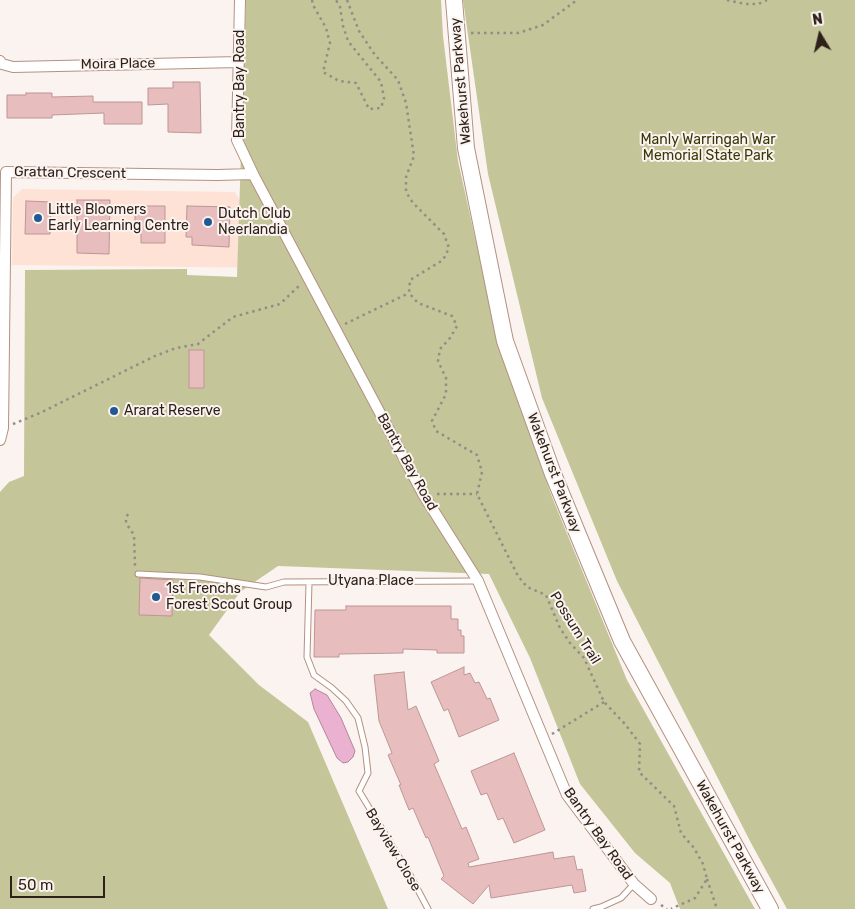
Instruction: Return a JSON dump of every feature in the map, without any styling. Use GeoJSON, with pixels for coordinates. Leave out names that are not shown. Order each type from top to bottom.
{"type":"FeatureCollection","features":[{"type":"Feature","properties":{"kind":"main road","name":"Wakehurst Parkway"},"geometry":{"type":"LineString","coordinates":[[454,0],[466,148],[505,341],[552,474],[622,641],[770,909]]}},
{"type":"Feature","properties":{"kind":"street","name":"Bantry Bay Road"},"geometry":{"type":"LineString","coordinates":[[240,0],[237,140],[307,278],[422,494],[478,581],[567,795],[634,884],[651,900]]}},
{"type":"Feature","properties":{"kind":"street","name":"Moira Place"},"geometry":{"type":"LineString","coordinates":[[0,61],[2,64],[13,67],[239,62]]}},
{"type":"Feature","properties":{"kind":"street","name":"Grattan Crescent"},"geometry":{"type":"LineString","coordinates":[[0,440],[3,428],[6,172],[253,174]]}},
{"type":"Feature","properties":{"kind":"lane","name":"Utyana Place"},"geometry":{"type":"LineString","coordinates":[[138,574],[200,577],[266,587],[284,582],[478,581]]}},
{"type":"Feature","properties":{"kind":"lane","name":"Bayview Close"},"geometry":{"type":"LineString","coordinates":[[309,582],[307,657],[314,675],[346,701],[358,718],[365,747],[368,773],[359,791],[410,875],[428,909]]}},
{"type":"Feature","properties":{"kind":"lane"},"geometry":{"type":"LineString","coordinates":[[593,909],[621,898],[634,884]]}},
{"type":"Feature","properties":{"kind":"path"},"geometry":{"type":"LineString","coordinates":[[312,0],[326,28],[330,43],[323,72],[340,81],[356,83],[369,109],[381,108],[384,98],[382,82],[348,41],[340,7],[336,0]]}},
{"type":"Feature","properties":{"kind":"path"},"geometry":{"type":"LineString","coordinates":[[347,0],[359,30],[375,55],[398,80],[406,103],[414,156],[406,177],[406,192],[413,203],[444,234],[449,248],[443,260],[410,280],[409,293],[418,303],[452,316],[457,326],[450,338],[440,349],[438,361],[446,378],[446,394],[432,420],[436,431],[477,455],[482,472],[477,494],[422,494]]}},
{"type":"Feature","properties":{"kind":"path"},"geometry":{"type":"LineString","coordinates":[[457,33],[518,33],[543,25],[577,0]]}},
{"type":"Feature","properties":{"kind":"path"},"geometry":{"type":"LineString","coordinates":[[727,0],[744,4],[758,4],[766,0]]}},
{"type":"Feature","properties":{"kind":"path"},"geometry":{"type":"LineString","coordinates":[[3,428],[40,413],[155,356],[176,348],[198,344],[233,317],[280,304],[307,278]]}},
{"type":"Feature","properties":{"kind":"path"},"geometry":{"type":"LineString","coordinates":[[334,329],[409,293]]}},
{"type":"Feature","properties":{"kind":"path","name":"Possum Trail"},"geometry":{"type":"LineString","coordinates":[[477,494],[518,576],[527,587],[546,595],[560,628],[570,643],[584,658],[604,702],[625,724],[640,744],[639,772],[674,806],[681,833],[694,848],[703,864],[717,909]]}},
{"type":"Feature","properties":{"kind":"path"},"geometry":{"type":"LineString","coordinates":[[128,514],[126,523],[134,535],[134,570],[138,574]]}},
{"type":"Feature","properties":{"kind":"path"},"geometry":{"type":"LineString","coordinates":[[544,739],[604,702]]}},
{"type":"Feature","properties":{"kind":"path"},"geometry":{"type":"LineString","coordinates":[[671,909],[695,898],[707,878]]}},
{"type":"Feature","properties":{"kind":"shaded area"},"geometry":{"type":"Polygon","coordinates":[[[22,189],[235,192],[278,268],[12,265],[13,198],[22,189]]]}},
{"type":"Feature","properties":{"kind":"shaded area"},"geometry":{"type":"Polygon","coordinates":[[[315,689],[327,695],[341,718],[355,751],[353,757],[348,762],[343,763],[337,758],[314,709],[310,693],[315,689]]]}},
{"type":"Feature","properties":{"kind":"green space"},"geometry":{"type":"Polygon","coordinates":[[[246,0],[441,0],[443,36],[458,161],[500,350],[552,497],[627,680],[755,909],[680,909],[670,883],[635,853],[580,784],[530,658],[489,574],[278,566],[240,592],[209,635],[259,685],[308,722],[388,909],[0,909],[0,492],[9,482],[24,476],[25,270],[187,269],[187,275],[237,277],[246,0]]]}},
{"type":"Feature","properties":{"kind":"green space","name":"Manly Warringah War Memorial State Park"},"geometry":{"type":"Polygon","coordinates":[[[463,0],[855,0],[855,909],[787,909],[751,843],[617,581],[542,398],[488,174],[463,0]]]}},
{"type":"Feature","properties":{"kind":"building"},"geometry":{"type":"Polygon","coordinates":[[[173,82],[200,82],[201,133],[168,132],[168,104],[148,105],[148,88],[173,88],[173,82]]]}},
{"type":"Feature","properties":{"kind":"building"},"geometry":{"type":"Polygon","coordinates":[[[26,93],[52,93],[52,97],[93,96],[93,102],[142,102],[142,124],[104,124],[104,113],[52,115],[52,118],[7,118],[7,95],[26,95],[26,93]]]}},
{"type":"Feature","properties":{"kind":"building"},"geometry":{"type":"Polygon","coordinates":[[[77,200],[110,200],[109,254],[77,253],[77,200]]]}},
{"type":"Feature","properties":{"kind":"building","name":"Little Bloomers Early Learning Centre"},"geometry":{"type":"Polygon","coordinates":[[[26,201],[51,202],[50,234],[25,234],[26,201]]]}},
{"type":"Feature","properties":{"kind":"building"},"geometry":{"type":"Polygon","coordinates":[[[135,206],[165,206],[165,243],[141,243],[141,234],[135,234],[135,206]]]}},
{"type":"Feature","properties":{"kind":"building","name":"Dutch Club Neerlandia"},"geometry":{"type":"Polygon","coordinates":[[[187,206],[230,207],[229,247],[192,245],[192,237],[186,237],[187,206]]]}},
{"type":"Feature","properties":{"kind":"building"},"geometry":{"type":"Polygon","coordinates":[[[189,350],[204,350],[204,388],[189,388],[189,350]]]}},
{"type":"Feature","properties":{"kind":"building","name":"1st Frenchs Forest Scout Group"},"geometry":{"type":"Polygon","coordinates":[[[140,578],[173,580],[172,616],[139,615],[140,578]]]}},
{"type":"Feature","properties":{"kind":"building"},"geometry":{"type":"Polygon","coordinates":[[[346,606],[451,606],[451,619],[458,619],[458,630],[461,630],[461,636],[464,636],[464,653],[437,653],[437,650],[403,649],[403,653],[339,654],[339,657],[314,657],[315,610],[346,610],[346,606]]]}},
{"type":"Feature","properties":{"kind":"building"},"geometry":{"type":"Polygon","coordinates":[[[464,667],[464,675],[470,673],[475,683],[479,682],[487,699],[490,698],[499,720],[459,737],[448,709],[444,711],[431,682],[464,667]]]}},
{"type":"Feature","properties":{"kind":"building"},"geometry":{"type":"Polygon","coordinates":[[[404,672],[408,710],[416,706],[439,761],[434,764],[462,829],[466,827],[479,859],[468,863],[469,867],[553,852],[554,859],[574,856],[577,870],[582,869],[586,891],[574,893],[572,885],[491,898],[489,885],[473,904],[441,879],[444,876],[428,837],[426,838],[413,808],[409,810],[399,785],[401,785],[388,755],[392,753],[379,721],[374,675],[404,672]]]}},
{"type":"Feature","properties":{"kind":"building"},"geometry":{"type":"Polygon","coordinates":[[[514,753],[545,830],[514,843],[503,818],[498,820],[487,793],[481,795],[471,771],[514,753]]]}},
{"type":"Feature","properties":{"kind":"place","name":"Little Bloomers Early Learning Centre"},"geometry":{"type":"Point","coordinates":[38,218]}},
{"type":"Feature","properties":{"kind":"place","name":"Dutch Club Neerlandia"},"geometry":{"type":"Point","coordinates":[208,222]}},
{"type":"Feature","properties":{"kind":"place","name":"Ararat Reserve"},"geometry":{"type":"Point","coordinates":[114,411]}},
{"type":"Feature","properties":{"kind":"place","name":"1st Frenchs Forest Scout Group"},"geometry":{"type":"Point","coordinates":[156,597]}}]}
